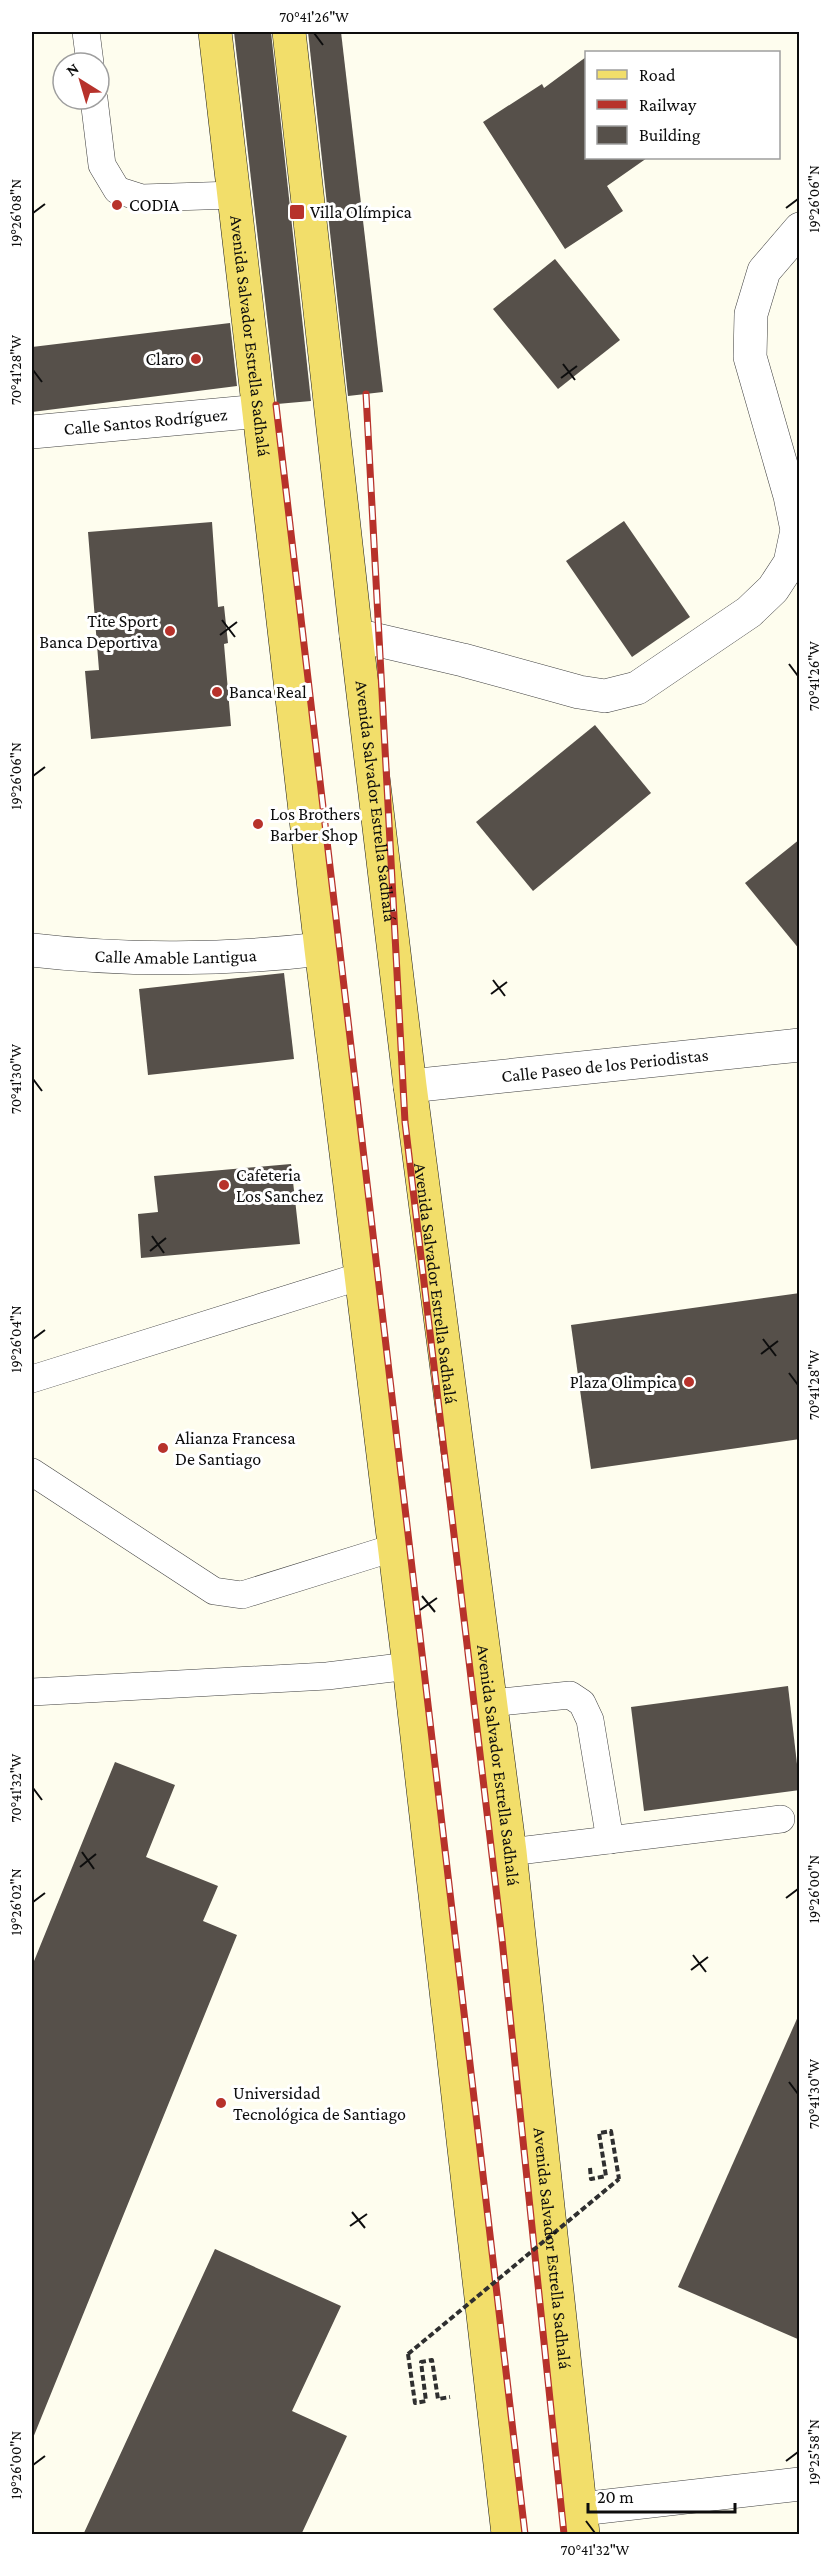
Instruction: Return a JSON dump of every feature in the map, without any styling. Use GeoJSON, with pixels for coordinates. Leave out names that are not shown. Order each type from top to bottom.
{"type":"FeatureCollection","features":[{"type":"Feature","properties":{"kind":"main road","name":"Avenida Salvador Estrella Sadhalá"},"geometry":{"type":"LineString","coordinates":[[215,32],[321,949],[409,1666],[508,2535]]}},
{"type":"Feature","properties":{"kind":"main road","name":"Avenida Salvador Estrella Sadhalá"},"geometry":{"type":"LineString","coordinates":[[289,32],[356,635],[410,1086],[510,1852],[582,2522]]}},
{"type":"Feature","properties":{"kind":"street"},"geometry":{"type":"LineString","coordinates":[[356,635],[463,660],[579,692],[605,696],[637,688],[750,612],[773,589],[790,563],[798,530],[750,357],[751,314],[764,271],[800,229]]}},
{"type":"Feature","properties":{"kind":"street","name":"Calle Santos Rodríguez"},"geometry":{"type":"LineString","coordinates":[[32,432],[260,411]]}},
{"type":"Feature","properties":{"kind":"street","name":"Calle Amable Lantigua"},"geometry":{"type":"LineString","coordinates":[[32,950],[94,957],[275,955],[321,949]]}},
{"type":"Feature","properties":{"kind":"street","name":"Calle Paseo de los Periodistas"},"geometry":{"type":"LineString","coordinates":[[410,1086],[800,1045]]}},
{"type":"Feature","properties":{"kind":"street"},"geometry":{"type":"LineString","coordinates":[[582,2522],[800,2484]]}},
{"type":"Feature","properties":{"kind":"lane"},"geometry":{"type":"LineString","coordinates":[[86,32],[88,51]]}},
{"type":"Feature","properties":{"kind":"lane"},"geometry":{"type":"LineString","coordinates":[[95,111],[102,165],[117,190],[142,198],[234,195]]}},
{"type":"Feature","properties":{"kind":"lane"},"geometry":{"type":"LineString","coordinates":[[32,1378],[361,1276]]}},
{"type":"Feature","properties":{"kind":"lane"},"geometry":{"type":"LineString","coordinates":[[32,1472],[214,1591],[242,1595],[393,1548]]}},
{"type":"Feature","properties":{"kind":"lane"},"geometry":{"type":"LineString","coordinates":[[32,1692],[327,1676],[409,1666]]}},
{"type":"Feature","properties":{"kind":"lane"},"geometry":{"type":"LineString","coordinates":[[491,1703],[570,1695],[582,1703],[590,1720],[610,1840]]}},
{"type":"Feature","properties":{"kind":"lane"},"geometry":{"type":"LineString","coordinates":[[510,1852],[781,1819]]}},
{"type":"Feature","properties":{"kind":"path"},"geometry":{"type":"LineString","coordinates":[[438,2399],[432,2360],[421,2362],[426,2401],[415,2403],[408,2354],[619,2180],[611,2131],[599,2133],[606,2176],[591,2179],[588,2156]]}},
{"type":"Feature","properties":{"kind":"building"},"geometry":{"type":"Polygon","coordinates":[[[234,32],[271,32],[311,401],[277,404],[234,32]]]}},
{"type":"Feature","properties":{"kind":"building"},"geometry":{"type":"Polygon","coordinates":[[[308,32],[341,32],[383,392],[348,396],[308,32]]]}},
{"type":"Feature","properties":{"kind":"building"},"geometry":{"type":"Polygon","coordinates":[[[585,58],[585,159],[646,159],[607,186],[623,211],[565,249],[483,122],[542,84],[544,88],[585,58]]]}},
{"type":"Feature","properties":{"kind":"building"},"geometry":{"type":"Polygon","coordinates":[[[555,259],[620,340],[558,389],[493,309],[555,259]]]}},
{"type":"Feature","properties":{"kind":"building"},"geometry":{"type":"Polygon","coordinates":[[[230,323],[237,386],[32,412],[32,347],[230,323]]]}},
{"type":"Feature","properties":{"kind":"building"},"geometry":{"type":"Polygon","coordinates":[[[624,521],[690,617],[632,657],[566,561],[624,521]]]}},
{"type":"Feature","properties":{"kind":"building"},"geometry":{"type":"Polygon","coordinates":[[[212,522],[218,607],[224,606],[228,643],[224,644],[231,726],[91,739],[85,671],[99,670],[88,532],[212,522]]]}},
{"type":"Feature","properties":{"kind":"building"},"geometry":{"type":"Polygon","coordinates":[[[595,725],[651,793],[533,891],[476,822],[595,725]]]}},
{"type":"Feature","properties":{"kind":"building"},"geometry":{"type":"Polygon","coordinates":[[[800,839],[800,950],[745,883],[800,839]]]}},
{"type":"Feature","properties":{"kind":"building"},"geometry":{"type":"Polygon","coordinates":[[[284,973],[294,1059],[148,1075],[139,989],[284,973]]]}},
{"type":"Feature","properties":{"kind":"building"},"geometry":{"type":"Polygon","coordinates":[[[291,1164],[300,1244],[141,1258],[138,1214],[158,1212],[154,1176],[291,1164]]]}},
{"type":"Feature","properties":{"kind":"building","name":"Plaza Olimpica"},"geometry":{"type":"Polygon","coordinates":[[[800,1293],[800,1439],[591,1469],[571,1325],[800,1293]]]}},
{"type":"Feature","properties":{"kind":"building"},"geometry":{"type":"Polygon","coordinates":[[[788,1686],[800,1790],[644,1811],[631,1707],[788,1686]]]}},
{"type":"Feature","properties":{"kind":"building"},"geometry":{"type":"Polygon","coordinates":[[[115,1762],[175,1785],[146,1857],[218,1886],[203,1921],[237,1935],[33,2438],[32,1966],[115,1762]]]}},
{"type":"Feature","properties":{"kind":"building"},"geometry":{"type":"Polygon","coordinates":[[[800,2012],[800,2340],[678,2287],[800,2012]]]}},
{"type":"Feature","properties":{"kind":"building"},"geometry":{"type":"Polygon","coordinates":[[[215,2249],[341,2306],[292,2411],[347,2436],[301,2535],[83,2535],[215,2249]]]}},
{"type":"Feature","properties":{"kind":"railway"},"geometry":{"type":"LineString","coordinates":[[366,394],[405,1122],[502,1939],[564,2534]]}},
{"type":"Feature","properties":{"kind":"railway"},"geometry":{"type":"LineString","coordinates":[[276,405],[525,2534]]}},
{"type":"Feature","properties":{"kind":"place","name":"CODIA"},"geometry":{"type":"Point","coordinates":[117,205]}},
{"type":"Feature","properties":{"kind":"place","name":"Villa Olímpica"},"geometry":{"type":"Point","coordinates":[297,212]}},
{"type":"Feature","properties":{"kind":"place","name":"Claro"},"geometry":{"type":"Point","coordinates":[196,359]}},
{"type":"Feature","properties":{"kind":"place","name":"Tite Sport Banca Deportiva"},"geometry":{"type":"Point","coordinates":[170,631]}},
{"type":"Feature","properties":{"kind":"place","name":"Banca Real"},"geometry":{"type":"Point","coordinates":[217,692]}},
{"type":"Feature","properties":{"kind":"place","name":"Los Brothers Barber Shop"},"geometry":{"type":"Point","coordinates":[258,824]}},
{"type":"Feature","properties":{"kind":"place","name":"Cafeteria Los Sanchez"},"geometry":{"type":"Point","coordinates":[224,1185]}},
{"type":"Feature","properties":{"kind":"place","name":"Plaza Olimpica"},"geometry":{"type":"Point","coordinates":[689,1382]}},
{"type":"Feature","properties":{"kind":"place","name":"Alianza Francesa De Santiago"},"geometry":{"type":"Point","coordinates":[163,1448]}},
{"type":"Feature","properties":{"kind":"place","name":"Universidad Tecnológica de Santiago"},"geometry":{"type":"Point","coordinates":[221,2103]}}]}
